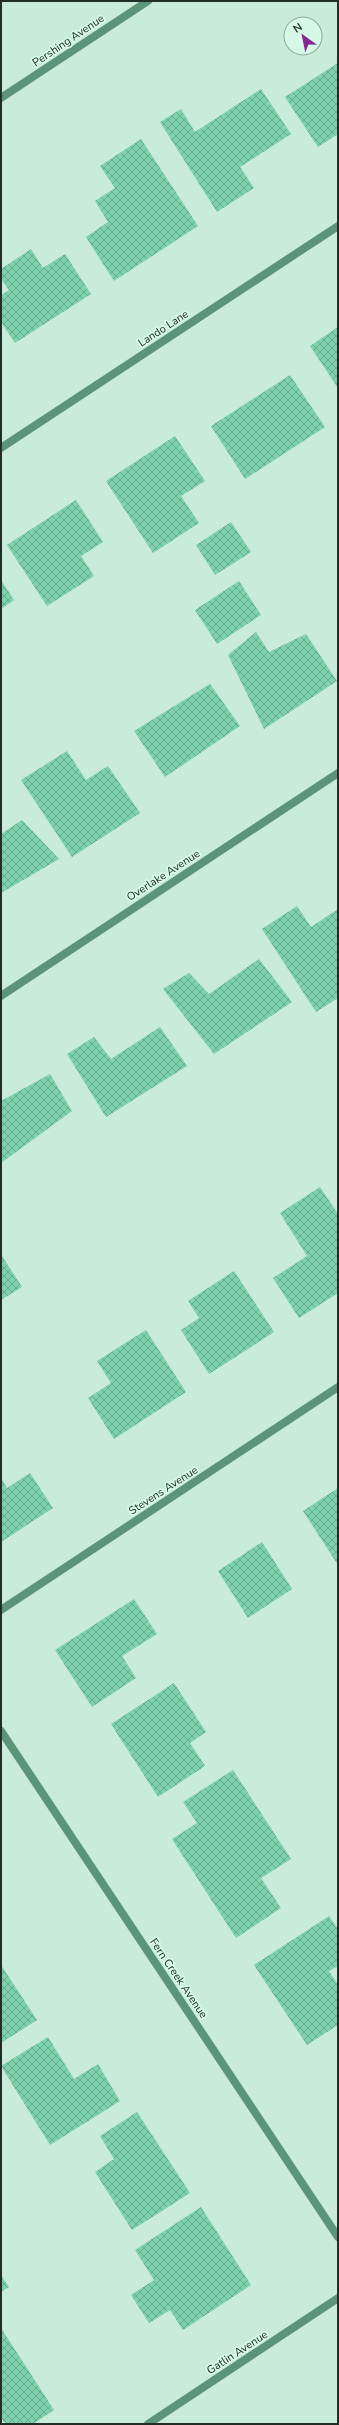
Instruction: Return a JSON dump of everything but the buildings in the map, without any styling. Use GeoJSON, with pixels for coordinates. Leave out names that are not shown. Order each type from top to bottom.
{"type":"FeatureCollection","features":[{"type":"Feature","properties":{"kind":"street","name":"Pershing Avenue"},"geometry":{"type":"LineString","coordinates":[[1,98],[148,1]]}},
{"type":"Feature","properties":{"kind":"street","name":"Lando Lane"},"geometry":{"type":"LineString","coordinates":[[1,448],[338,226]]}},
{"type":"Feature","properties":{"kind":"street","name":"Overlake Avenue"},"geometry":{"type":"LineString","coordinates":[[1,996],[338,773]]}},
{"type":"Feature","properties":{"kind":"street","name":"Stevens Avenue"},"geometry":{"type":"LineString","coordinates":[[1,1610],[338,1387]]}},
{"type":"Feature","properties":{"kind":"street","name":"Fern Creek Avenue"},"geometry":{"type":"LineString","coordinates":[[1,1732],[338,2236]]}},
{"type":"Feature","properties":{"kind":"street","name":"Gatlin Avenue"},"geometry":{"type":"LineString","coordinates":[[148,2424],[338,2298]]}}]}
